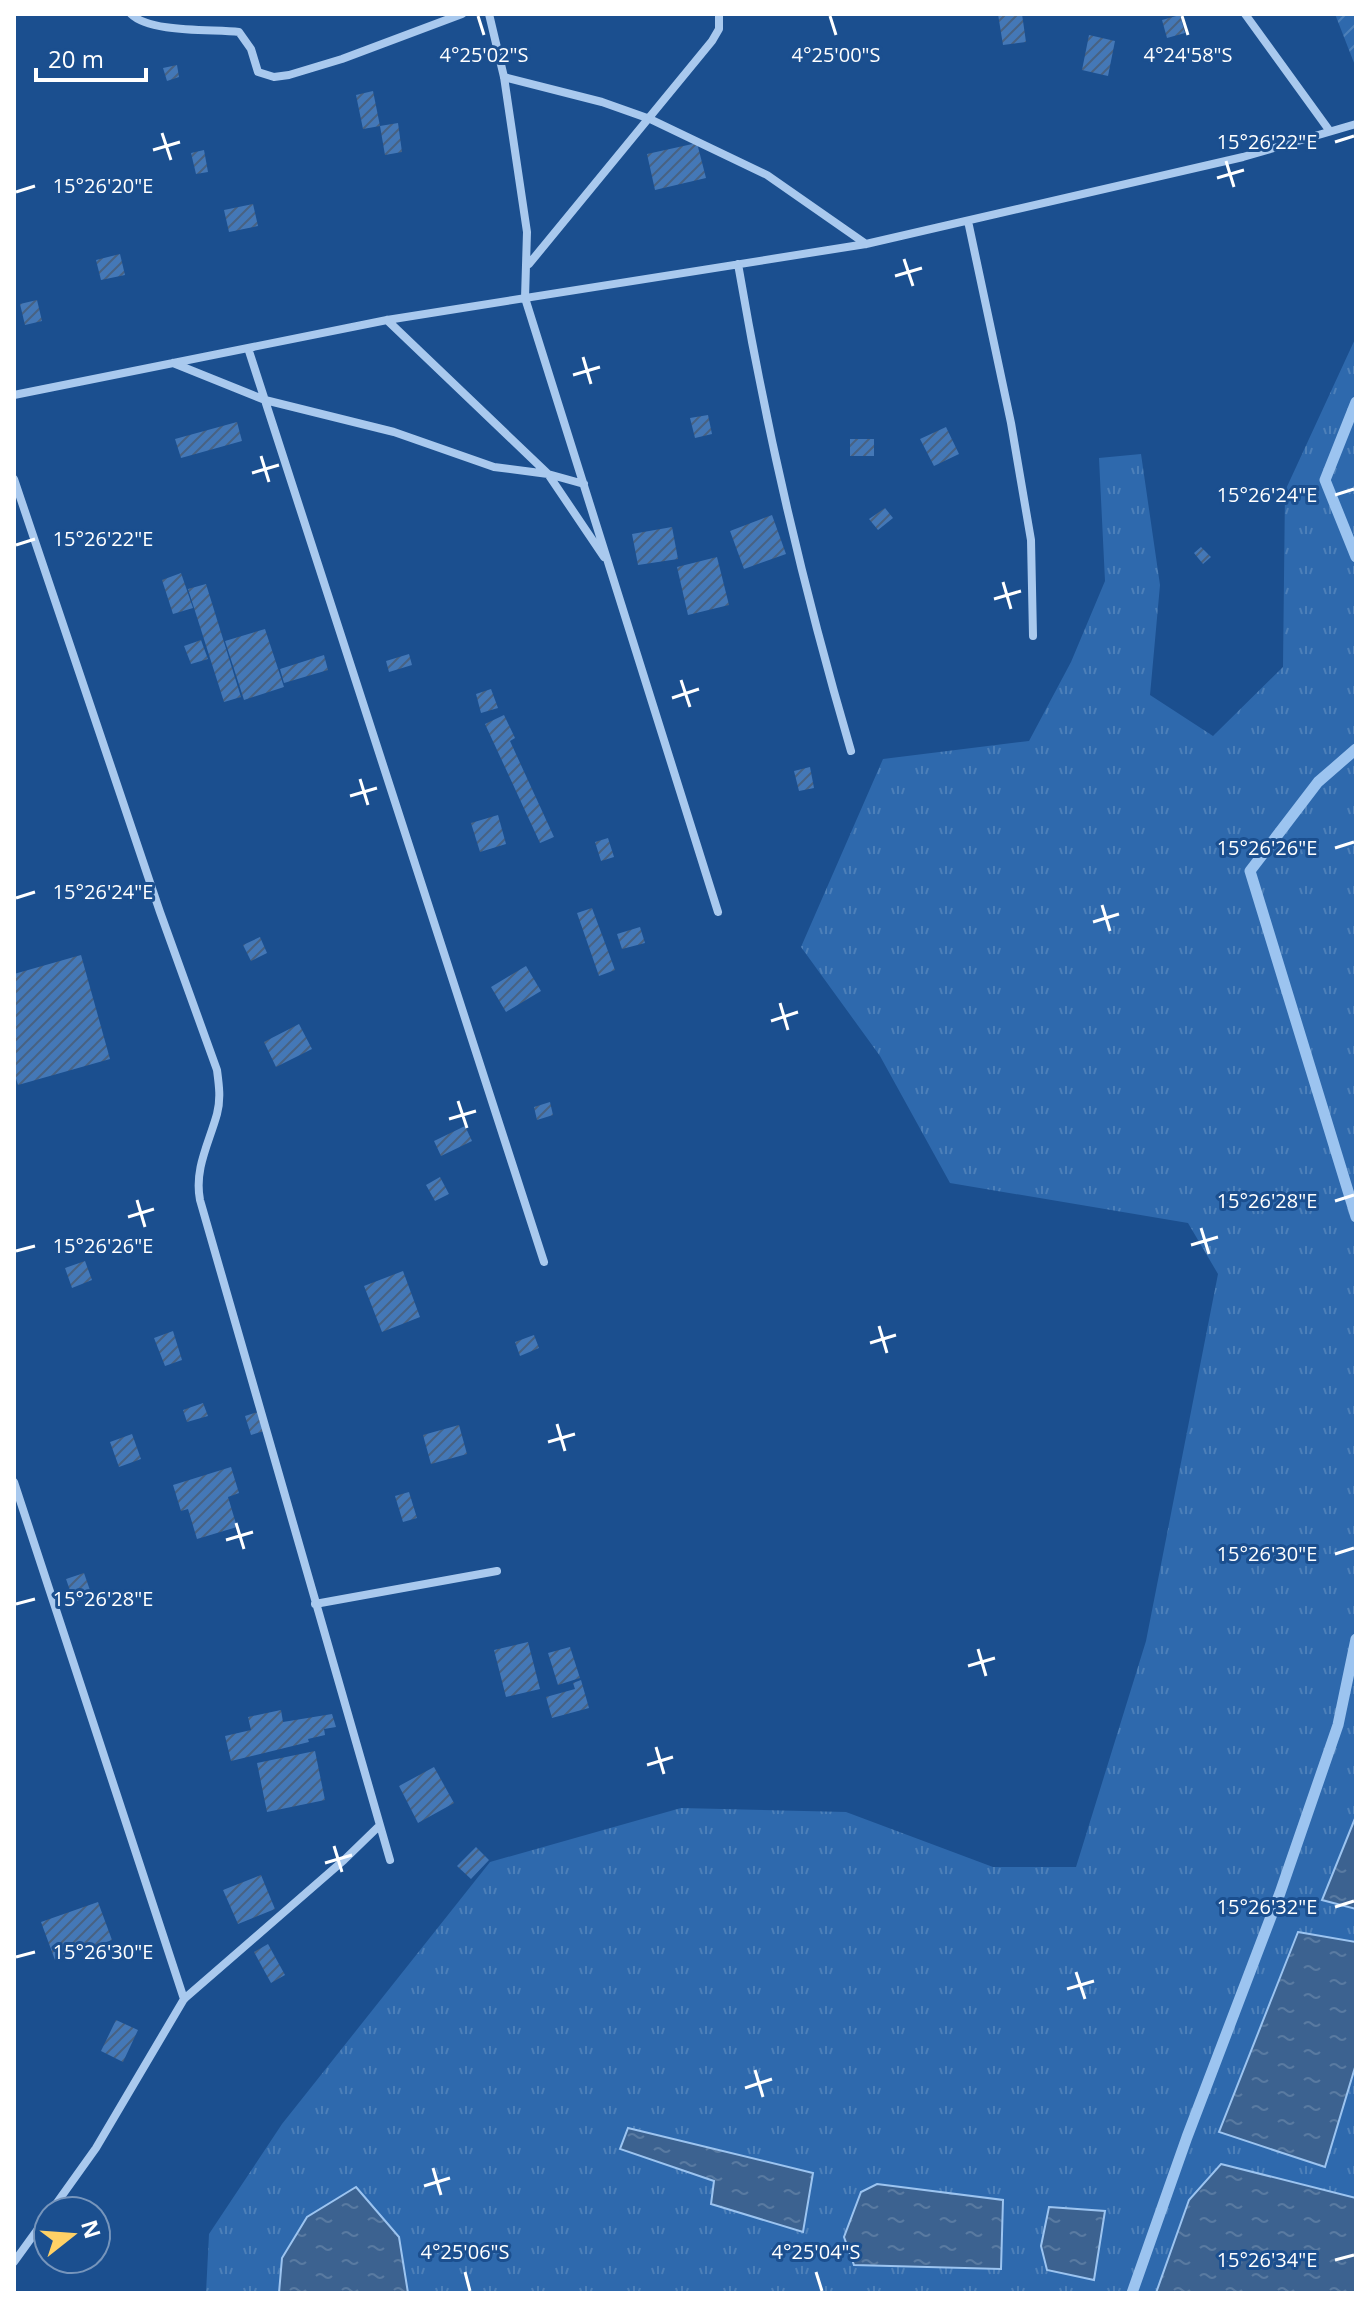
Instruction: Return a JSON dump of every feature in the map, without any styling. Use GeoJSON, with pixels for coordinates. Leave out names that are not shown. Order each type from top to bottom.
{"type":"FeatureCollection","features":[{"type":"Feature","properties":{"kind":"street"},"geometry":{"type":"LineString","coordinates":[[131,14],[151,24],[239,32],[251,49],[258,72],[274,77],[342,59],[462,14]]}},
{"type":"Feature","properties":{"kind":"street"},"geometry":{"type":"LineString","coordinates":[[489,14],[504,77],[527,232],[525,298],[718,912]]}},
{"type":"Feature","properties":{"kind":"street"},"geometry":{"type":"LineString","coordinates":[[528,265],[712,41],[719,29],[719,14]]}},
{"type":"Feature","properties":{"kind":"street"},"geometry":{"type":"LineString","coordinates":[[1245,14],[1329,130]]}},
{"type":"Feature","properties":{"kind":"street"},"geometry":{"type":"LineString","coordinates":[[504,77],[602,102],[650,119],[767,175],[866,244]]}},
{"type":"Feature","properties":{"kind":"street"},"geometry":{"type":"LineString","coordinates":[[14,395],[387,320],[866,244],[1243,157],[1356,124]]}},
{"type":"Feature","properties":{"kind":"street"},"geometry":{"type":"LineString","coordinates":[[968,221],[1011,423],[1031,540],[1033,636]]}},
{"type":"Feature","properties":{"kind":"street"},"geometry":{"type":"LineString","coordinates":[[738,264],[754,356],[818,638],[851,751]]}},
{"type":"Feature","properties":{"kind":"street"},"geometry":{"type":"LineString","coordinates":[[387,320],[548,474],[610,566]]}},
{"type":"Feature","properties":{"kind":"street"},"geometry":{"type":"LineString","coordinates":[[248,348],[544,1262]]}},
{"type":"Feature","properties":{"kind":"street"},"geometry":{"type":"LineString","coordinates":[[172,363],[265,400],[394,432],[494,467],[548,474],[584,484]]}},
{"type":"Feature","properties":{"kind":"street"},"geometry":{"type":"LineString","coordinates":[[14,479],[160,912],[217,1070],[220,1093],[218,1112],[198,1174],[198,1187],[378,1827],[390,1860]]}},
{"type":"Feature","properties":{"kind":"street"},"geometry":{"type":"LineString","coordinates":[[14,1482],[184,1999]]}},
{"type":"Feature","properties":{"kind":"street"},"geometry":{"type":"LineString","coordinates":[[315,1604],[497,1571]]}},
{"type":"Feature","properties":{"kind":"street"},"geometry":{"type":"LineString","coordinates":[[63,2195],[96,2148],[184,1999],[378,1827]]}},
{"type":"Feature","properties":{"kind":"street"},"geometry":{"type":"LineString","coordinates":[[14,2262],[32,2238]]}},
{"type":"Feature","properties":{"kind":"green space"},"geometry":{"type":"Polygon","coordinates":[[[1335,14],[1356,14],[1356,68],[1335,14]]]}},
{"type":"Feature","properties":{"kind":"green space"},"geometry":{"type":"Polygon","coordinates":[[[1356,337],[1356,2293],[206,2293],[209,2234],[282,2124],[490,1862],[681,1808],[846,1812],[993,1867],[1076,1867],[1146,1641],[1218,1274],[1188,1223],[950,1183],[880,1056],[801,947],[883,759],[1029,741],[1071,662],[1105,581],[1099,458],[1141,454],[1160,585],[1150,695],[1213,736],[1283,667],[1285,491],[1356,337]]]}},
{"type":"Feature","properties":{"kind":"water"},"geometry":{"type":"Polygon","coordinates":[[[1356,1816],[1356,1909],[1322,1900],[1356,1816]]]}},
{"type":"Feature","properties":{"kind":"water"},"geometry":{"type":"Polygon","coordinates":[[[1298,1932],[1356,1942],[1356,2064],[1325,2167],[1219,2132],[1298,1932]]]}},
{"type":"Feature","properties":{"kind":"water"},"geometry":{"type":"Polygon","coordinates":[[[628,2128],[813,2173],[803,2232],[711,2204],[714,2181],[620,2149],[628,2128]]]}},
{"type":"Feature","properties":{"kind":"water"},"geometry":{"type":"Polygon","coordinates":[[[1221,2164],[1356,2198],[1356,2293],[1156,2293],[1189,2200],[1221,2164]]]}},
{"type":"Feature","properties":{"kind":"water"},"geometry":{"type":"Polygon","coordinates":[[[877,2184],[1003,2200],[1001,2269],[854,2265],[844,2237],[861,2192],[877,2184]]]}},
{"type":"Feature","properties":{"kind":"water"},"geometry":{"type":"Polygon","coordinates":[[[356,2187],[399,2237],[408,2293],[279,2293],[282,2258],[307,2217],[356,2187]]]}},
{"type":"Feature","properties":{"kind":"water"},"geometry":{"type":"Polygon","coordinates":[[[1049,2207],[1105,2211],[1094,2280],[1047,2270],[1041,2246],[1049,2207]]]}},
{"type":"Feature","properties":{"kind":"building"},"geometry":{"type":"Polygon","coordinates":[[[998,14],[1022,14],[1026,42],[1003,45],[998,14]]]}},
{"type":"Feature","properties":{"kind":"building"},"geometry":{"type":"Polygon","coordinates":[[[1180,15],[1185,33],[1167,38],[1162,20],[1180,15]]]}},
{"type":"Feature","properties":{"kind":"building"},"geometry":{"type":"Polygon","coordinates":[[[1089,35],[1115,41],[1108,76],[1082,70],[1089,35]]]}},
{"type":"Feature","properties":{"kind":"building"},"geometry":{"type":"Polygon","coordinates":[[[177,65],[179,77],[167,81],[163,68],[177,65]]]}},
{"type":"Feature","properties":{"kind":"building"},"geometry":{"type":"Polygon","coordinates":[[[373,91],[380,126],[363,129],[356,95],[373,91]]]}},
{"type":"Feature","properties":{"kind":"building"},"geometry":{"type":"Polygon","coordinates":[[[398,123],[402,152],[385,155],[380,126],[398,123]]]}},
{"type":"Feature","properties":{"kind":"building"},"geometry":{"type":"Polygon","coordinates":[[[697,143],[706,178],[655,190],[647,154],[697,143]]]}},
{"type":"Feature","properties":{"kind":"building"},"geometry":{"type":"Polygon","coordinates":[[[204,150],[208,172],[196,174],[191,153],[204,150]]]}},
{"type":"Feature","properties":{"kind":"building"},"geometry":{"type":"Polygon","coordinates":[[[253,204],[258,226],[229,232],[224,210],[253,204]]]}},
{"type":"Feature","properties":{"kind":"building"},"geometry":{"type":"Polygon","coordinates":[[[120,254],[125,275],[101,280],[96,260],[120,254]]]}},
{"type":"Feature","properties":{"kind":"building"},"geometry":{"type":"Polygon","coordinates":[[[37,300],[42,321],[25,325],[20,304],[37,300]]]}},
{"type":"Feature","properties":{"kind":"building"},"geometry":{"type":"Polygon","coordinates":[[[708,415],[712,434],[695,438],[690,418],[708,415]]]}},
{"type":"Feature","properties":{"kind":"building"},"geometry":{"type":"Polygon","coordinates":[[[237,422],[242,441],[181,458],[175,439],[237,422]]]}},
{"type":"Feature","properties":{"kind":"building"},"geometry":{"type":"Polygon","coordinates":[[[946,427],[959,454],[934,466],[920,439],[946,427]]]}},
{"type":"Feature","properties":{"kind":"building"},"geometry":{"type":"Polygon","coordinates":[[[850,439],[874,439],[874,456],[850,456],[850,439]]]}},
{"type":"Feature","properties":{"kind":"building"},"geometry":{"type":"Polygon","coordinates":[[[885,508],[893,518],[878,530],[869,519],[885,508]]]}},
{"type":"Feature","properties":{"kind":"building"},"geometry":{"type":"Polygon","coordinates":[[[772,515],[786,554],[744,569],[730,531],[772,515]]]}},
{"type":"Feature","properties":{"kind":"building"},"geometry":{"type":"Polygon","coordinates":[[[672,527],[678,559],[638,565],[632,534],[672,527]]]}},
{"type":"Feature","properties":{"kind":"building"},"geometry":{"type":"Polygon","coordinates":[[[1201,547],[1211,557],[1203,564],[1194,553],[1201,547]]]}},
{"type":"Feature","properties":{"kind":"building"},"geometry":{"type":"Polygon","coordinates":[[[717,557],[729,605],[688,615],[677,567],[717,557]]]}},
{"type":"Feature","properties":{"kind":"building"},"geometry":{"type":"Polygon","coordinates":[[[181,573],[193,608],[173,614],[162,580],[181,573]]]}},
{"type":"Feature","properties":{"kind":"building"},"geometry":{"type":"Polygon","coordinates":[[[206,584],[241,697],[224,702],[188,589],[206,584]]]}},
{"type":"Feature","properties":{"kind":"building"},"geometry":{"type":"Polygon","coordinates":[[[265,629],[284,687],[244,700],[225,641],[265,629]]]}},
{"type":"Feature","properties":{"kind":"building"},"geometry":{"type":"Polygon","coordinates":[[[201,640],[208,659],[191,664],[184,646],[201,640]]]}},
{"type":"Feature","properties":{"kind":"building"},"geometry":{"type":"Polygon","coordinates":[[[409,654],[412,665],[389,672],[386,661],[409,654]]]}},
{"type":"Feature","properties":{"kind":"building"},"geometry":{"type":"Polygon","coordinates":[[[324,655],[328,670],[284,683],[280,669],[324,655]]]}},
{"type":"Feature","properties":{"kind":"building"},"geometry":{"type":"Polygon","coordinates":[[[491,689],[498,708],[481,713],[476,694],[491,689]]]}},
{"type":"Feature","properties":{"kind":"building"},"geometry":{"type":"Polygon","coordinates":[[[504,715],[515,738],[510,741],[554,837],[540,843],[485,724],[504,715]]]}},
{"type":"Feature","properties":{"kind":"building"},"geometry":{"type":"Polygon","coordinates":[[[810,767],[814,788],[799,791],[794,771],[810,767]]]}},
{"type":"Feature","properties":{"kind":"building"},"geometry":{"type":"Polygon","coordinates":[[[498,815],[506,844],[480,852],[471,823],[498,815]]]}},
{"type":"Feature","properties":{"kind":"building"},"geometry":{"type":"Polygon","coordinates":[[[608,838],[614,857],[601,861],[595,842],[608,838]]]}},
{"type":"Feature","properties":{"kind":"building"},"geometry":{"type":"Polygon","coordinates":[[[592,908],[615,970],[599,976],[577,913],[592,908]]]}},
{"type":"Feature","properties":{"kind":"building"},"geometry":{"type":"Polygon","coordinates":[[[640,927],[645,943],[622,949],[617,934],[640,927]]]}},
{"type":"Feature","properties":{"kind":"building"},"geometry":{"type":"Polygon","coordinates":[[[260,937],[267,953],[251,961],[243,945],[260,937]]]}},
{"type":"Feature","properties":{"kind":"building"},"geometry":{"type":"Polygon","coordinates":[[[81,955],[110,1059],[18,1085],[14,1072],[14,974],[81,955]]]}},
{"type":"Feature","properties":{"kind":"building"},"geometry":{"type":"Polygon","coordinates":[[[526,966],[541,991],[506,1012],[491,987],[526,966]]]}},
{"type":"Feature","properties":{"kind":"building"},"geometry":{"type":"Polygon","coordinates":[[[299,1024],[312,1049],[276,1067],[264,1042],[299,1024]]]}},
{"type":"Feature","properties":{"kind":"building"},"geometry":{"type":"Polygon","coordinates":[[[550,1102],[553,1115],[537,1120],[534,1107],[550,1102]]]}},
{"type":"Feature","properties":{"kind":"building"},"geometry":{"type":"Polygon","coordinates":[[[465,1126],[472,1141],[441,1156],[434,1141],[465,1126]]]}},
{"type":"Feature","properties":{"kind":"building"},"geometry":{"type":"Polygon","coordinates":[[[440,1177],[449,1194],[435,1201],[426,1185],[440,1177]]]}},
{"type":"Feature","properties":{"kind":"building"},"geometry":{"type":"Polygon","coordinates":[[[85,1261],[92,1280],[72,1288],[65,1268],[85,1261]]]}},
{"type":"Feature","properties":{"kind":"building"},"geometry":{"type":"Polygon","coordinates":[[[403,1271],[420,1317],[382,1332],[364,1286],[403,1271]]]}},
{"type":"Feature","properties":{"kind":"building"},"geometry":{"type":"Polygon","coordinates":[[[173,1331],[182,1360],[165,1366],[154,1338],[173,1331]]]}},
{"type":"Feature","properties":{"kind":"building"},"geometry":{"type":"Polygon","coordinates":[[[534,1335],[539,1348],[520,1356],[515,1342],[534,1335]]]}},
{"type":"Feature","properties":{"kind":"building"},"geometry":{"type":"Polygon","coordinates":[[[203,1403],[208,1416],[187,1422],[183,1410],[203,1403]]]}},
{"type":"Feature","properties":{"kind":"building"},"geometry":{"type":"Polygon","coordinates":[[[258,1412],[264,1431],[251,1435],[245,1416],[258,1412]]]}},
{"type":"Feature","properties":{"kind":"building"},"geometry":{"type":"Polygon","coordinates":[[[459,1425],[467,1454],[431,1464],[423,1435],[459,1425]]]}},
{"type":"Feature","properties":{"kind":"building"},"geometry":{"type":"Polygon","coordinates":[[[132,1434],[141,1459],[119,1467],[110,1442],[132,1434]]]}},
{"type":"Feature","properties":{"kind":"building"},"geometry":{"type":"Polygon","coordinates":[[[231,1467],[239,1493],[228,1497],[237,1527],[197,1539],[188,1509],[181,1511],[173,1485],[231,1467]]]}},
{"type":"Feature","properties":{"kind":"building"},"geometry":{"type":"Polygon","coordinates":[[[409,1492],[417,1518],[403,1522],[395,1496],[409,1492]]]}},
{"type":"Feature","properties":{"kind":"building"},"geometry":{"type":"Polygon","coordinates":[[[84,1573],[92,1596],[74,1602],[66,1579],[84,1573]]]}},
{"type":"Feature","properties":{"kind":"building"},"geometry":{"type":"Polygon","coordinates":[[[528,1642],[540,1689],[506,1697],[494,1650],[528,1642]]]}},
{"type":"Feature","properties":{"kind":"building"},"geometry":{"type":"Polygon","coordinates":[[[570,1647],[580,1678],[558,1685],[548,1653],[570,1647]]]}},
{"type":"Feature","properties":{"kind":"building"},"geometry":{"type":"Polygon","coordinates":[[[581,1680],[589,1708],[552,1718],[546,1697],[575,1689],[573,1683],[581,1680]]]}},
{"type":"Feature","properties":{"kind":"building"},"geometry":{"type":"Polygon","coordinates":[[[281,1710],[283,1722],[332,1714],[336,1727],[324,1729],[325,1735],[308,1739],[309,1742],[231,1761],[225,1736],[251,1730],[248,1717],[281,1710]]]}},
{"type":"Feature","properties":{"kind":"building"},"geometry":{"type":"Polygon","coordinates":[[[315,1751],[325,1800],[267,1812],[257,1763],[315,1751]]]}},
{"type":"Feature","properties":{"kind":"building"},"geometry":{"type":"Polygon","coordinates":[[[434,1767],[454,1803],[418,1823],[399,1786],[434,1767]]]}},
{"type":"Feature","properties":{"kind":"building"},"geometry":{"type":"Polygon","coordinates":[[[476,1847],[489,1860],[471,1879],[457,1866],[476,1847]]]}},
{"type":"Feature","properties":{"kind":"building"},"geometry":{"type":"Polygon","coordinates":[[[261,1875],[275,1909],[238,1924],[223,1890],[261,1875]]]}},
{"type":"Feature","properties":{"kind":"building"},"geometry":{"type":"Polygon","coordinates":[[[98,1902],[112,1940],[55,1960],[41,1922],[98,1902]]]}},
{"type":"Feature","properties":{"kind":"building"},"geometry":{"type":"Polygon","coordinates":[[[268,1944],[285,1975],[271,1983],[254,1952],[268,1944]]]}},
{"type":"Feature","properties":{"kind":"building"},"geometry":{"type":"Polygon","coordinates":[[[116,2020],[138,2030],[123,2062],[101,2051],[116,2020]]]}},
{"type":"Feature","properties":{"kind":"waterway"},"geometry":{"type":"LineString","coordinates":[[1356,402],[1325,480],[1356,557]]}},
{"type":"Feature","properties":{"kind":"waterway"},"geometry":{"type":"LineString","coordinates":[[1356,749],[1318,782],[1250,871],[1356,1217]]}},
{"type":"Feature","properties":{"kind":"waterway"},"geometry":{"type":"LineString","coordinates":[[1132,2293],[1187,2137],[1280,1893],[1338,1725],[1356,1639]]}}]}
